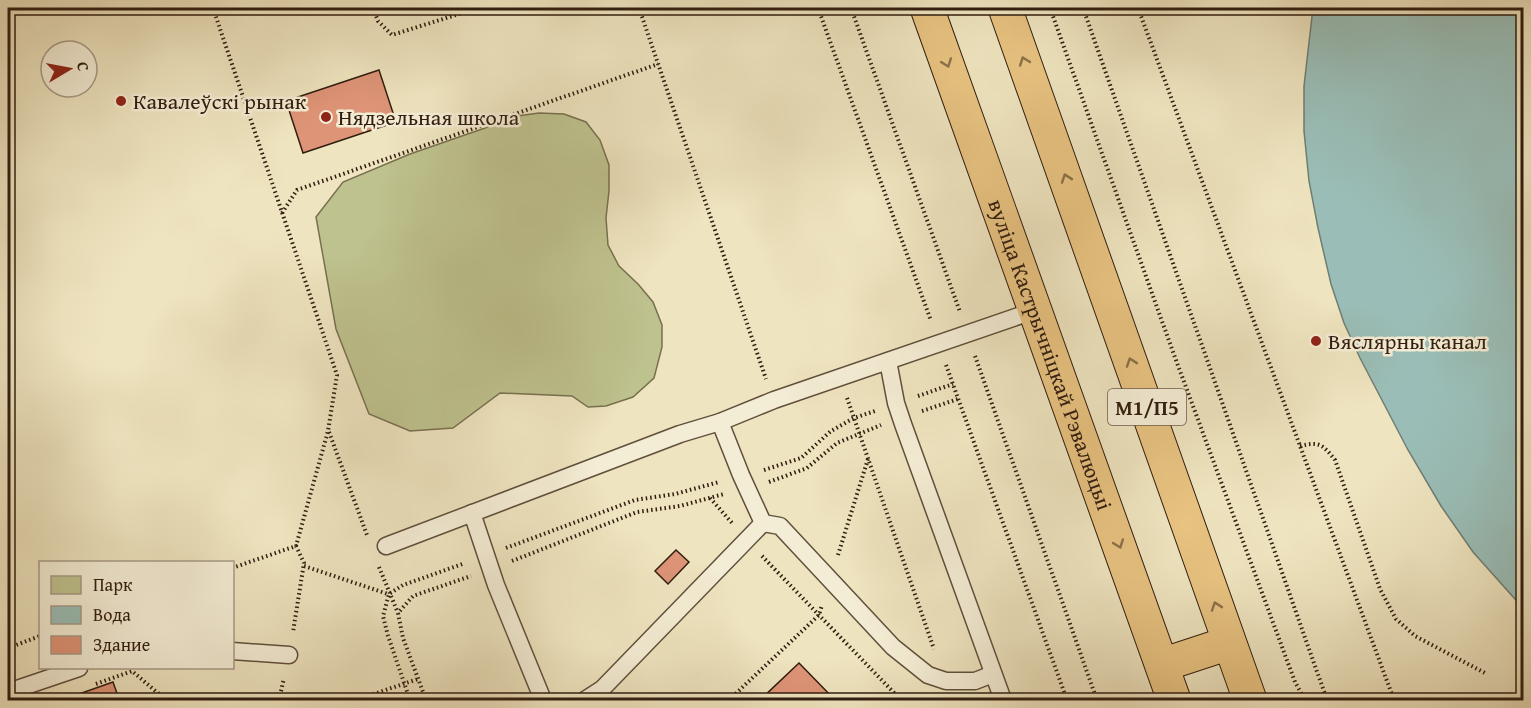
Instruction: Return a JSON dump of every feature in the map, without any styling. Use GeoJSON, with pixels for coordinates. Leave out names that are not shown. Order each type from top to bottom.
{"type":"FeatureCollection","features":[{"type":"Feature","properties":{"kind":"highway","name":"вуліца Кастрычніцкай Рэвалюцыі"},"geometry":{"type":"LineString","coordinates":[[927,8],[1174,700]]}},
{"type":"Feature","properties":{"kind":"highway","name":"М1/П5"},"geometry":{"type":"LineString","coordinates":[[1005,8],[1250,700]]}},
{"type":"Feature","properties":{"kind":"highway"},"geometry":{"type":"LineString","coordinates":[[1162,665],[1229,643]]}},
{"type":"Feature","properties":{"kind":"lane"},"geometry":{"type":"LineString","coordinates":[[386,546],[680,434],[720,422],[774,400],[1036,310]]}},
{"type":"Feature","properties":{"kind":"lane"},"geometry":{"type":"LineString","coordinates":[[888,362],[899,411],[1003,700]]}},
{"type":"Feature","properties":{"kind":"lane"},"geometry":{"type":"LineString","coordinates":[[720,422],[763,523]]}},
{"type":"Feature","properties":{"kind":"lane"},"geometry":{"type":"LineString","coordinates":[[472,513],[496,585],[543,700]]}},
{"type":"Feature","properties":{"kind":"lane"},"geometry":{"type":"LineString","coordinates":[[763,523],[780,526],[893,646],[928,675],[945,681],[975,681],[993,674]]}},
{"type":"Feature","properties":{"kind":"lane"},"geometry":{"type":"LineString","coordinates":[[585,700],[602,689],[763,523]]}},
{"type":"Feature","properties":{"kind":"lane"},"geometry":{"type":"LineString","coordinates":[[234,651],[289,655]]}},
{"type":"Feature","properties":{"kind":"lane"},"geometry":{"type":"LineString","coordinates":[[8,692],[77,669]]}},
{"type":"Feature","properties":{"kind":"path"},"geometry":{"type":"LineString","coordinates":[[213,8],[337,375],[328,431],[296,546],[304,566],[289,655]]}},
{"type":"Feature","properties":{"kind":"path"},"geometry":{"type":"LineString","coordinates":[[373,8],[378,21],[392,35],[478,8]]}},
{"type":"Feature","properties":{"kind":"path"},"geometry":{"type":"LineString","coordinates":[[639,8],[774,400]]}},
{"type":"Feature","properties":{"kind":"path"},"geometry":{"type":"LineString","coordinates":[[1050,8],[1177,363],[1295,682],[1305,700]]}},
{"type":"Feature","properties":{"kind":"path"},"geometry":{"type":"LineString","coordinates":[[1083,8],[1327,700]]}},
{"type":"Feature","properties":{"kind":"path"},"geometry":{"type":"LineString","coordinates":[[1138,8],[1394,700]]}},
{"type":"Feature","properties":{"kind":"path"},"geometry":{"type":"LineString","coordinates":[[282,213],[297,190],[658,64]]}},
{"type":"Feature","properties":{"kind":"path"},"geometry":{"type":"LineString","coordinates":[[840,378],[945,681]]}},
{"type":"Feature","properties":{"kind":"path"},"geometry":{"type":"LineString","coordinates":[[398,613],[413,596],[635,500],[744,481],[772,482],[807,468],[837,442],[860,433],[953,384]]}},
{"type":"Feature","properties":{"kind":"path"},"geometry":{"type":"LineString","coordinates":[[410,700],[383,616],[389,594],[403,585],[489,562],[637,512],[680,506],[710,498],[767,470],[801,458],[831,431],[854,418],[958,399]]}},
{"type":"Feature","properties":{"kind":"path"},"geometry":{"type":"LineString","coordinates":[[328,431],[369,540]]}},
{"type":"Feature","properties":{"kind":"path"},"geometry":{"type":"LineString","coordinates":[[1300,446],[1313,442],[1324,446],[1335,460],[1380,589],[1396,618],[1415,636],[1485,673]]}},
{"type":"Feature","properties":{"kind":"path"},"geometry":{"type":"LineString","coordinates":[[710,498],[746,539],[901,700]]}},
{"type":"Feature","properties":{"kind":"path"},"geometry":{"type":"LineString","coordinates":[[234,567],[296,546]]}},
{"type":"Feature","properties":{"kind":"path"},"geometry":{"type":"LineString","coordinates":[[377,562],[398,613],[403,638],[426,700]]}},
{"type":"Feature","properties":{"kind":"path"},"geometry":{"type":"LineString","coordinates":[[304,566],[389,594]]}},
{"type":"Feature","properties":{"kind":"path"},"geometry":{"type":"LineString","coordinates":[[8,648],[39,636]]}},
{"type":"Feature","properties":{"kind":"path"},"geometry":{"type":"LineString","coordinates":[[92,686],[132,671],[166,700],[194,700]]}},
{"type":"Feature","properties":{"kind":"path"},"geometry":{"type":"LineString","coordinates":[[356,700],[418,679]]}},
{"type":"Feature","properties":{"kind":"green space"},"geometry":{"type":"Polygon","coordinates":[[[539,113],[564,114],[586,122],[600,140],[609,165],[606,218],[608,245],[619,266],[653,302],[662,325],[662,347],[654,378],[633,397],[606,406],[588,407],[572,396],[500,393],[453,428],[410,431],[369,414],[336,329],[316,217],[343,182],[510,117],[539,113]]]}},
{"type":"Feature","properties":{"kind":"water"},"geometry":{"type":"Polygon","coordinates":[[[1313,8],[1523,8],[1523,608],[1473,552],[1441,506],[1408,450],[1344,323],[1331,284],[1318,228],[1309,181],[1304,131],[1304,86],[1313,8]]]}},
{"type":"Feature","properties":{"kind":"building"},"geometry":{"type":"Polygon","coordinates":[[[379,70],[396,122],[303,153],[286,101],[379,70]]]}},
{"type":"Feature","properties":{"kind":"building"},"geometry":{"type":"Polygon","coordinates":[[[676,550],[689,562],[668,584],[655,571],[676,550]]]}},
{"type":"Feature","properties":{"kind":"building"},"geometry":{"type":"Polygon","coordinates":[[[799,663],[835,700],[760,700],[799,663]]]}},
{"type":"Feature","properties":{"kind":"building"},"geometry":{"type":"Polygon","coordinates":[[[113,682],[119,699],[62,700],[113,682]]]}},
{"type":"Feature","properties":{"kind":"place","name":"Кавалеўскі рынак"},"geometry":{"type":"Point","coordinates":[121,101]}},
{"type":"Feature","properties":{"kind":"place","name":"Нядзельная школа"},"geometry":{"type":"Point","coordinates":[326,117]}},
{"type":"Feature","properties":{"kind":"place","name":"Вяслярны канал"},"geometry":{"type":"Point","coordinates":[1316,341]}}]}
